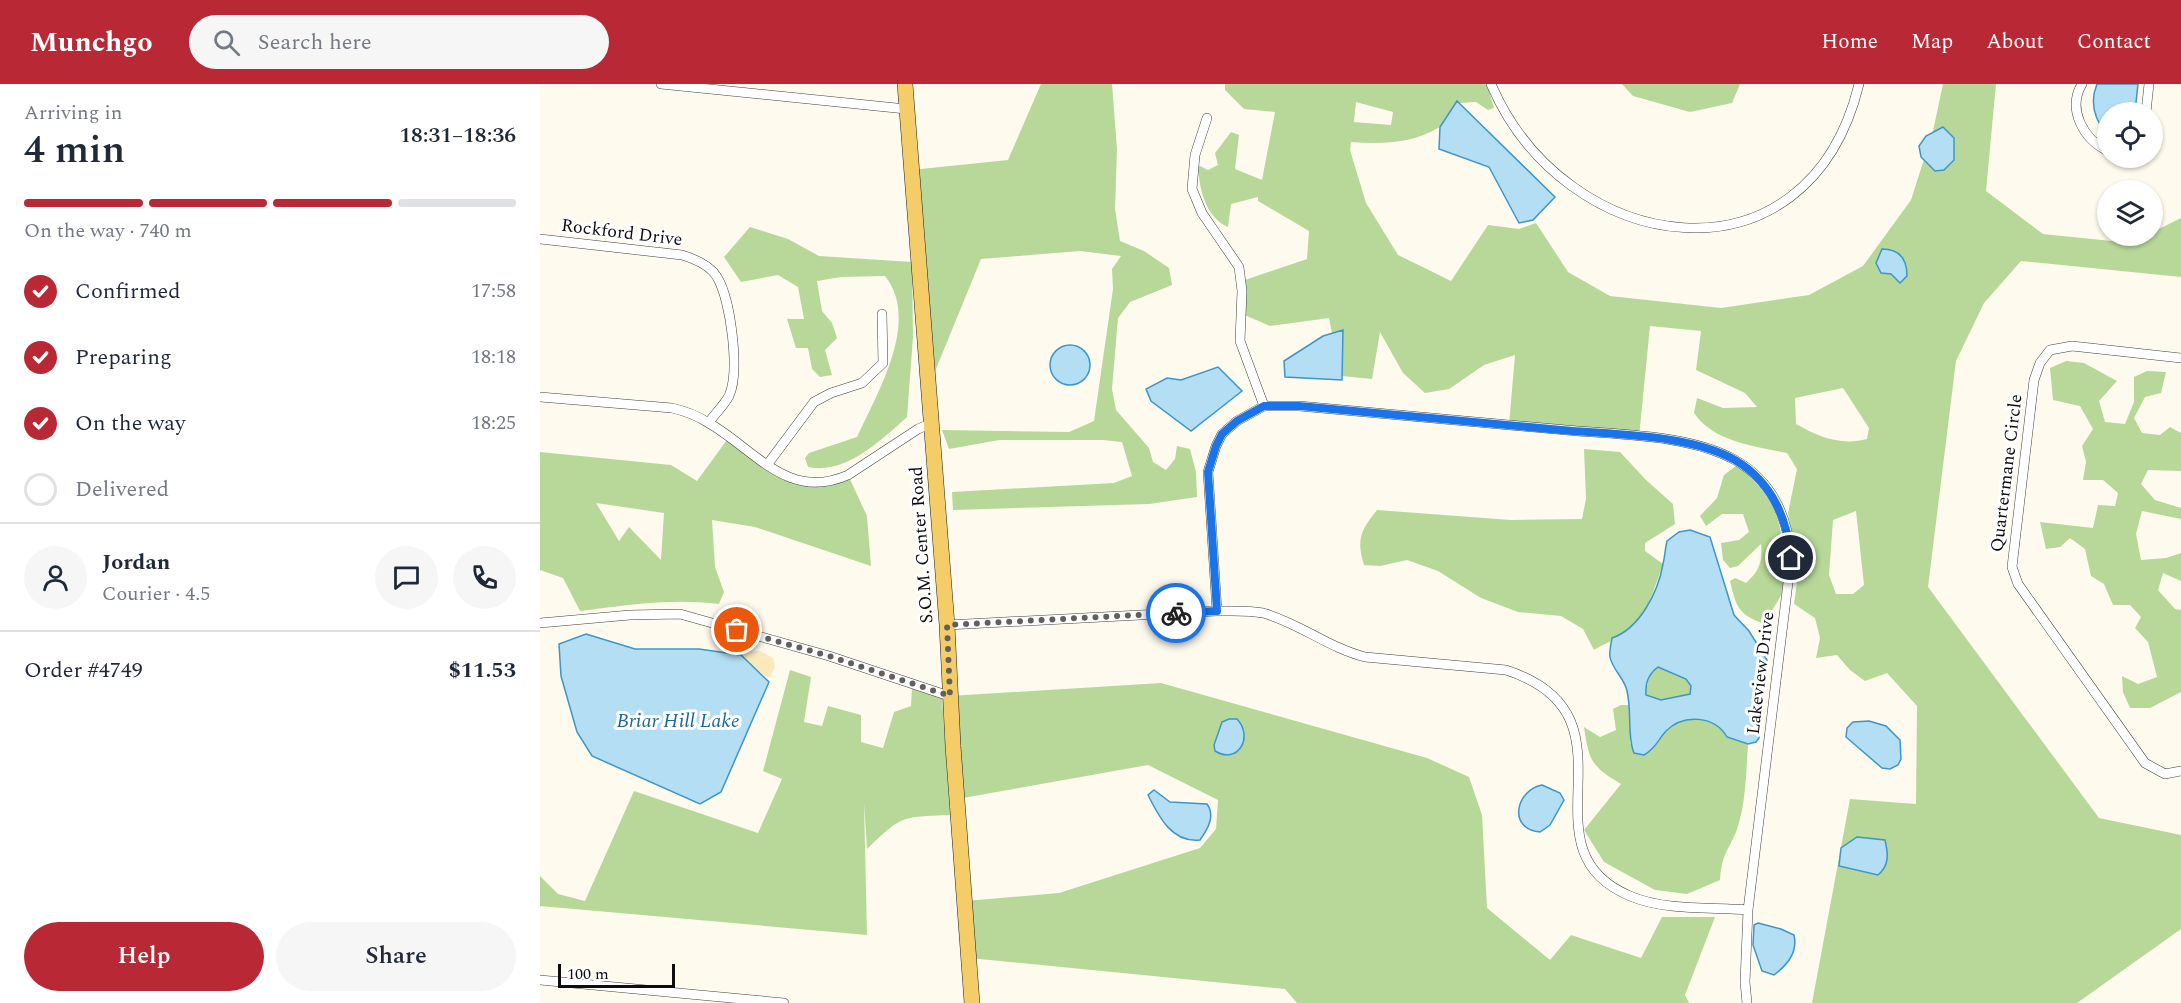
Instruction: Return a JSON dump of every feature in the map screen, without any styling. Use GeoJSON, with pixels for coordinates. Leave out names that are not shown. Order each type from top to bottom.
{"type":"FeatureCollection","features":[{"type":"Feature","properties":{"kind":"main road","name":"S.O.M. Center Road"},"geometry":{"type":"LineString","coordinates":[[905,84],[947,625],[972,1003]]}},
{"type":"Feature","properties":{"kind":"street"},"geometry":{"type":"LineString","coordinates":[[661,84],[906,109]]}},
{"type":"Feature","properties":{"kind":"street"},"geometry":{"type":"LineString","coordinates":[[1491,84],[1514,128],[1533,153],[1561,180],[1590,200],[1617,212],[1646,221],[1688,228],[1716,227],[1740,222],[1768,212],[1791,197],[1811,179],[1830,156],[1856,98],[1859,84]]}},
{"type":"Feature","properties":{"kind":"street"},"geometry":{"type":"LineString","coordinates":[[2082,84],[2076,94],[2075,109],[2079,119],[2097,145]]}},
{"type":"Feature","properties":{"kind":"street"},"geometry":{"type":"LineString","coordinates":[[2147,102],[2149,84]]}},
{"type":"Feature","properties":{"kind":"street"},"geometry":{"type":"LineString","coordinates":[[1207,118],[1191,177],[1193,197],[1239,267],[1242,291],[1240,341],[1264,406]]}},
{"type":"Feature","properties":{"kind":"street","name":"Rockford Drive"},"geometry":{"type":"LineString","coordinates":[[540,239],[682,255],[697,260],[717,276],[732,338],[734,376],[729,397],[709,422]]}},
{"type":"Feature","properties":{"kind":"street"},"geometry":{"type":"LineString","coordinates":[[767,465],[814,402],[862,382],[883,363],[882,314]]}},
{"type":"Feature","properties":{"kind":"street","name":"Quartermane Circle"},"geometry":{"type":"LineString","coordinates":[[2181,358],[2072,346],[2050,350],[2040,363],[2034,380],[2012,567],[2018,584],[2145,763],[2165,774],[2181,771]]}},
{"type":"Feature","properties":{"kind":"street"},"geometry":{"type":"LineString","coordinates":[[540,397],[672,408],[709,422],[767,465],[789,479],[798,481],[837,480],[932,423]]}},
{"type":"Feature","properties":{"kind":"street","name":"Lakeview Drive"},"geometry":{"type":"LineString","coordinates":[[1217,611],[1208,472],[1222,434],[1237,421],[1264,406],[1299,406],[1639,437],[1716,451],[1755,474],[1771,492],[1783,514],[1791,558],[1748,910],[1745,982],[1747,1003]]}},
{"type":"Feature","properties":{"kind":"street"},"geometry":{"type":"LineString","coordinates":[[947,625],[1217,611],[1262,613],[1281,619],[1343,651],[1365,657],[1506,670],[1525,677],[1547,690],[1563,707],[1574,726],[1579,749],[1576,820],[1580,843],[1589,862],[1606,882],[1629,896],[1652,903],[1748,910]]}},
{"type":"Feature","properties":{"kind":"street"},"geometry":{"type":"LineString","coordinates":[[540,624],[630,615],[680,614],[829,656],[950,696]]}},
{"type":"Feature","properties":{"kind":"street"},"geometry":{"type":"LineString","coordinates":[[540,980],[784,1003]]}},
{"type":"Feature","properties":{"kind":"green space"},"geometry":{"type":"Polygon","coordinates":[[[1041,84],[1112,84],[1117,149],[1115,209],[1120,241],[1144,251],[1169,268],[1172,285],[1130,302],[1118,318],[1112,389],[1116,410],[1149,448],[1153,462],[1166,470],[1175,459],[1177,446],[1190,449],[1196,472],[1197,497],[1149,504],[953,510],[952,492],[1114,483],[1132,476],[1122,442],[999,440],[949,449],[942,430],[1069,432],[1094,421],[1113,289],[1112,269],[1121,256],[1080,251],[981,259],[929,386],[911,170],[1008,160],[1041,84]]]}},
{"type":"Feature","properties":{"kind":"green space"},"geometry":{"type":"Polygon","coordinates":[[[1225,84],[1487,84],[1494,108],[1488,110],[1476,102],[1459,103],[1441,126],[1417,137],[1384,143],[1351,142],[1350,150],[1366,203],[1398,255],[1451,281],[1488,225],[1519,229],[1536,223],[1568,272],[1610,296],[1721,308],[1809,295],[1863,266],[1911,200],[1933,131],[1943,84],[1996,84],[1986,191],[2043,234],[2097,240],[2097,246],[2163,246],[2163,227],[2181,218],[2181,277],[2021,261],[1984,303],[1956,361],[1928,587],[2099,818],[2181,835],[2181,929],[2077,1003],[1812,1003],[1850,799],[1916,804],[1917,706],[1887,673],[1865,681],[1850,670],[1837,655],[1816,658],[1820,638],[1815,618],[1794,604],[1799,568],[1788,513],[1797,469],[1787,453],[1748,445],[1724,437],[1702,423],[1694,413],[1697,398],[1723,408],[1757,407],[1745,393],[1696,370],[1701,331],[1650,326],[1639,437],[1509,425],[1515,355],[1484,365],[1449,389],[1425,393],[1403,373],[1380,332],[1372,379],[1342,376],[1343,331],[1332,333],[1329,318],[1270,326],[1247,316],[1240,319],[1242,281],[1307,259],[1309,231],[1258,201],[1258,197],[1231,204],[1228,227],[1220,222],[1209,209],[1202,192],[1198,165],[1208,170],[1218,165],[1215,153],[1231,132],[1239,135],[1235,169],[1262,180],[1275,112],[1244,109],[1225,90],[1225,84]],[[1356,102],[1354,122],[1391,125],[1393,112],[1356,102]],[[1843,388],[1795,398],[1796,424],[1813,433],[1839,441],[1867,439],[1869,428],[1843,388]],[[1856,511],[1833,520],[1829,575],[1836,594],[1853,594],[1864,585],[1856,511]]]}},
{"type":"Feature","properties":{"kind":"green space"},"geometry":{"type":"Polygon","coordinates":[[[1622,84],[1740,84],[1732,103],[1690,112],[1633,96],[1622,84]]]}},
{"type":"Feature","properties":{"kind":"green space"},"geometry":{"type":"Polygon","coordinates":[[[750,227],[788,239],[819,256],[912,262],[913,337],[907,417],[874,445],[849,461],[822,468],[808,467],[805,458],[809,453],[857,437],[892,357],[899,314],[895,294],[885,276],[841,277],[817,281],[822,311],[832,323],[837,338],[825,350],[832,375],[820,377],[812,369],[808,348],[796,348],[787,319],[804,319],[798,287],[778,275],[741,282],[724,257],[750,227]]]}},
{"type":"Feature","properties":{"kind":"green space"},"geometry":{"type":"Polygon","coordinates":[[[2066,361],[2084,363],[2117,381],[2099,401],[2105,422],[2125,424],[2134,402],[2134,377],[2147,371],[2166,372],[2161,393],[2145,397],[2134,418],[2142,433],[2160,435],[2170,427],[2181,433],[2181,471],[2148,470],[2141,484],[2155,500],[2181,508],[2181,519],[2142,511],[2136,534],[2141,560],[2166,558],[2181,553],[2181,581],[2163,573],[2158,590],[2175,609],[2181,610],[2181,692],[2150,708],[2130,708],[2123,692],[2122,676],[2138,684],[2157,677],[2148,642],[2135,628],[2141,617],[2130,605],[2113,605],[2104,584],[2091,576],[2085,549],[2070,538],[2060,547],[2046,549],[2040,522],[2093,528],[2098,505],[2115,506],[2118,493],[2103,480],[2083,480],[2086,462],[2082,446],[2093,429],[2080,406],[2053,400],[2050,368],[2066,361]]]}},
{"type":"Feature","properties":{"kind":"green space"},"geometry":{"type":"Polygon","coordinates":[[[729,437],[767,465],[807,483],[848,475],[867,516],[871,566],[755,527],[712,520],[715,567],[724,592],[719,604],[667,602],[580,611],[563,578],[540,570],[540,452],[671,465],[697,481],[729,437]],[[596,503],[619,541],[629,527],[661,560],[664,513],[596,503]]]}},
{"type":"Feature","properties":{"kind":"green space"},"geometry":{"type":"Polygon","coordinates":[[[1584,449],[1620,452],[1673,504],[1675,524],[1645,543],[1645,551],[1663,564],[1640,618],[1627,632],[1594,650],[1583,629],[1561,616],[1518,612],[1481,598],[1438,571],[1407,560],[1380,566],[1364,565],[1360,541],[1367,523],[1377,510],[1511,520],[1582,519],[1586,499],[1584,449]]]}},
{"type":"Feature","properties":{"kind":"green space"},"geometry":{"type":"Polygon","coordinates":[[[1737,465],[1750,476],[1767,497],[1781,531],[1784,587],[1766,624],[1744,614],[1734,598],[1730,581],[1735,578],[1746,583],[1754,574],[1761,561],[1761,544],[1738,566],[1730,568],[1723,560],[1721,543],[1739,540],[1749,532],[1743,514],[1722,514],[1706,526],[1700,516],[1717,498],[1724,475],[1737,465]]]}},
{"type":"Feature","properties":{"kind":"green space"},"geometry":{"type":"Polygon","coordinates":[[[1658,667],[1686,679],[1691,686],[1690,694],[1661,700],[1645,695],[1650,673],[1658,667]]]}},
{"type":"Feature","properties":{"kind":"green space"},"geometry":{"type":"Polygon","coordinates":[[[790,670],[811,677],[804,722],[822,726],[828,706],[861,715],[861,742],[883,748],[894,712],[911,706],[912,687],[942,698],[950,815],[921,816],[903,820],[867,849],[864,803],[867,935],[540,906],[540,876],[558,894],[585,901],[634,791],[758,833],[782,779],[763,771],[790,670]]]}},
{"type":"Feature","properties":{"kind":"green space"},"geometry":{"type":"Polygon","coordinates":[[[1161,683],[1427,758],[1469,777],[1482,815],[1487,908],[1550,960],[1571,935],[1641,958],[1662,917],[1715,917],[1685,995],[1689,1003],[1297,1003],[1285,989],[969,958],[965,901],[1059,893],[1200,848],[1216,829],[1218,800],[1148,765],[957,799],[949,696],[1161,683]],[[1222,722],[1214,745],[1223,755],[1232,755],[1240,750],[1222,722]]]}},
{"type":"Feature","properties":{"kind":"green space"},"geometry":{"type":"Polygon","coordinates":[[[1621,705],[1630,705],[1632,729],[1630,743],[1644,755],[1653,749],[1672,726],[1700,719],[1714,723],[1736,739],[1748,744],[1742,811],[1724,859],[1720,880],[1687,894],[1655,890],[1604,862],[1584,830],[1621,784],[1593,762],[1584,727],[1600,737],[1616,730],[1613,709],[1621,705]]]}},
{"type":"Feature","properties":{"kind":"sand"},"geometry":{"type":"Polygon","coordinates":[[[735,650],[760,651],[773,658],[775,667],[770,677],[765,676],[735,650]]]}},
{"type":"Feature","properties":{"kind":"water"},"geometry":{"type":"Polygon","coordinates":[[[2097,84],[2138,84],[2136,102],[2097,102],[2097,117],[2093,105],[2097,84]]]}},
{"type":"Feature","properties":{"kind":"water"},"geometry":{"type":"Polygon","coordinates":[[[1457,101],[1555,197],[1533,220],[1519,223],[1489,167],[1439,149],[1440,127],[1457,101]]]}},
{"type":"Feature","properties":{"kind":"water"},"geometry":{"type":"Polygon","coordinates":[[[1943,127],[1954,138],[1954,160],[1944,170],[1935,171],[1921,157],[1919,146],[1926,136],[1943,127]]]}},
{"type":"Feature","properties":{"kind":"water"},"geometry":{"type":"Polygon","coordinates":[[[1882,249],[1898,253],[1904,260],[1907,276],[1900,283],[1891,274],[1881,273],[1876,263],[1882,249]]]}},
{"type":"Feature","properties":{"kind":"water"},"geometry":{"type":"Polygon","coordinates":[[[1343,330],[1342,380],[1285,377],[1284,361],[1323,336],[1343,330]]]}},
{"type":"Feature","properties":{"kind":"water"},"geometry":{"type":"Polygon","coordinates":[[[1070,345],[1078,346],[1084,351],[1089,357],[1089,373],[1084,379],[1078,384],[1070,385],[1062,384],[1056,379],[1051,373],[1050,365],[1051,357],[1056,351],[1062,346],[1070,345]]]}},
{"type":"Feature","properties":{"kind":"water"},"geometry":{"type":"Polygon","coordinates":[[[1218,367],[1242,391],[1191,431],[1151,401],[1146,389],[1167,378],[1181,380],[1218,367]]]}},
{"type":"Feature","properties":{"kind":"water"},"geometry":{"type":"Polygon","coordinates":[[[1690,530],[1710,537],[1734,615],[1749,631],[1767,660],[1759,738],[1756,742],[1748,744],[1727,737],[1722,730],[1707,721],[1690,719],[1673,725],[1644,755],[1634,753],[1632,747],[1627,691],[1611,661],[1610,648],[1612,638],[1631,627],[1652,598],[1664,561],[1667,541],[1679,532],[1690,530]],[[1658,667],[1648,679],[1646,695],[1661,700],[1690,694],[1691,686],[1686,679],[1658,667]]]}},
{"type":"Feature","properties":{"kind":"water","name":"Briar Hill Lake"},"geometry":{"type":"Polygon","coordinates":[[[586,634],[635,649],[699,649],[741,655],[769,682],[721,792],[700,804],[592,756],[577,732],[561,676],[559,644],[586,634]]]}},
{"type":"Feature","properties":{"kind":"water"},"geometry":{"type":"Polygon","coordinates":[[[1237,719],[1242,726],[1244,741],[1237,752],[1223,754],[1215,751],[1214,745],[1222,722],[1237,719]]]}},
{"type":"Feature","properties":{"kind":"water"},"geometry":{"type":"Polygon","coordinates":[[[1869,721],[1886,726],[1900,740],[1901,759],[1898,765],[1890,769],[1882,768],[1846,737],[1847,728],[1853,722],[1869,721]]]}},
{"type":"Feature","properties":{"kind":"water"},"geometry":{"type":"Polygon","coordinates":[[[1542,785],[1560,793],[1564,800],[1550,825],[1540,832],[1523,824],[1519,817],[1519,809],[1526,794],[1542,785]]]}},
{"type":"Feature","properties":{"kind":"water"},"geometry":{"type":"Polygon","coordinates":[[[1154,790],[1170,802],[1207,804],[1211,818],[1200,840],[1182,837],[1168,827],[1148,795],[1154,790]]]}},
{"type":"Feature","properties":{"kind":"water"},"geometry":{"type":"Polygon","coordinates":[[[1857,837],[1885,840],[1886,863],[1878,875],[1839,866],[1841,848],[1857,837]]]}},
{"type":"Feature","properties":{"kind":"water"},"geometry":{"type":"Polygon","coordinates":[[[1758,923],[1794,935],[1793,953],[1774,975],[1762,971],[1753,945],[1754,925],[1758,923]]]}},
{"type":"Feature","properties":{"kind":"way so far"},"geometry":{"type":"LineString","coordinates":[[737,630],[829,656],[950,696],[947,625],[1176,613]]}},
{"type":"Feature","properties":{"kind":"route"},"geometry":{"type":"LineString","coordinates":[[1176,613],[1217,611],[1208,472],[1222,434],[1237,421],[1264,406],[1299,406],[1639,437],[1716,451],[1735,460],[1755,474],[1771,492],[1783,514],[1791,558]]}}]}
